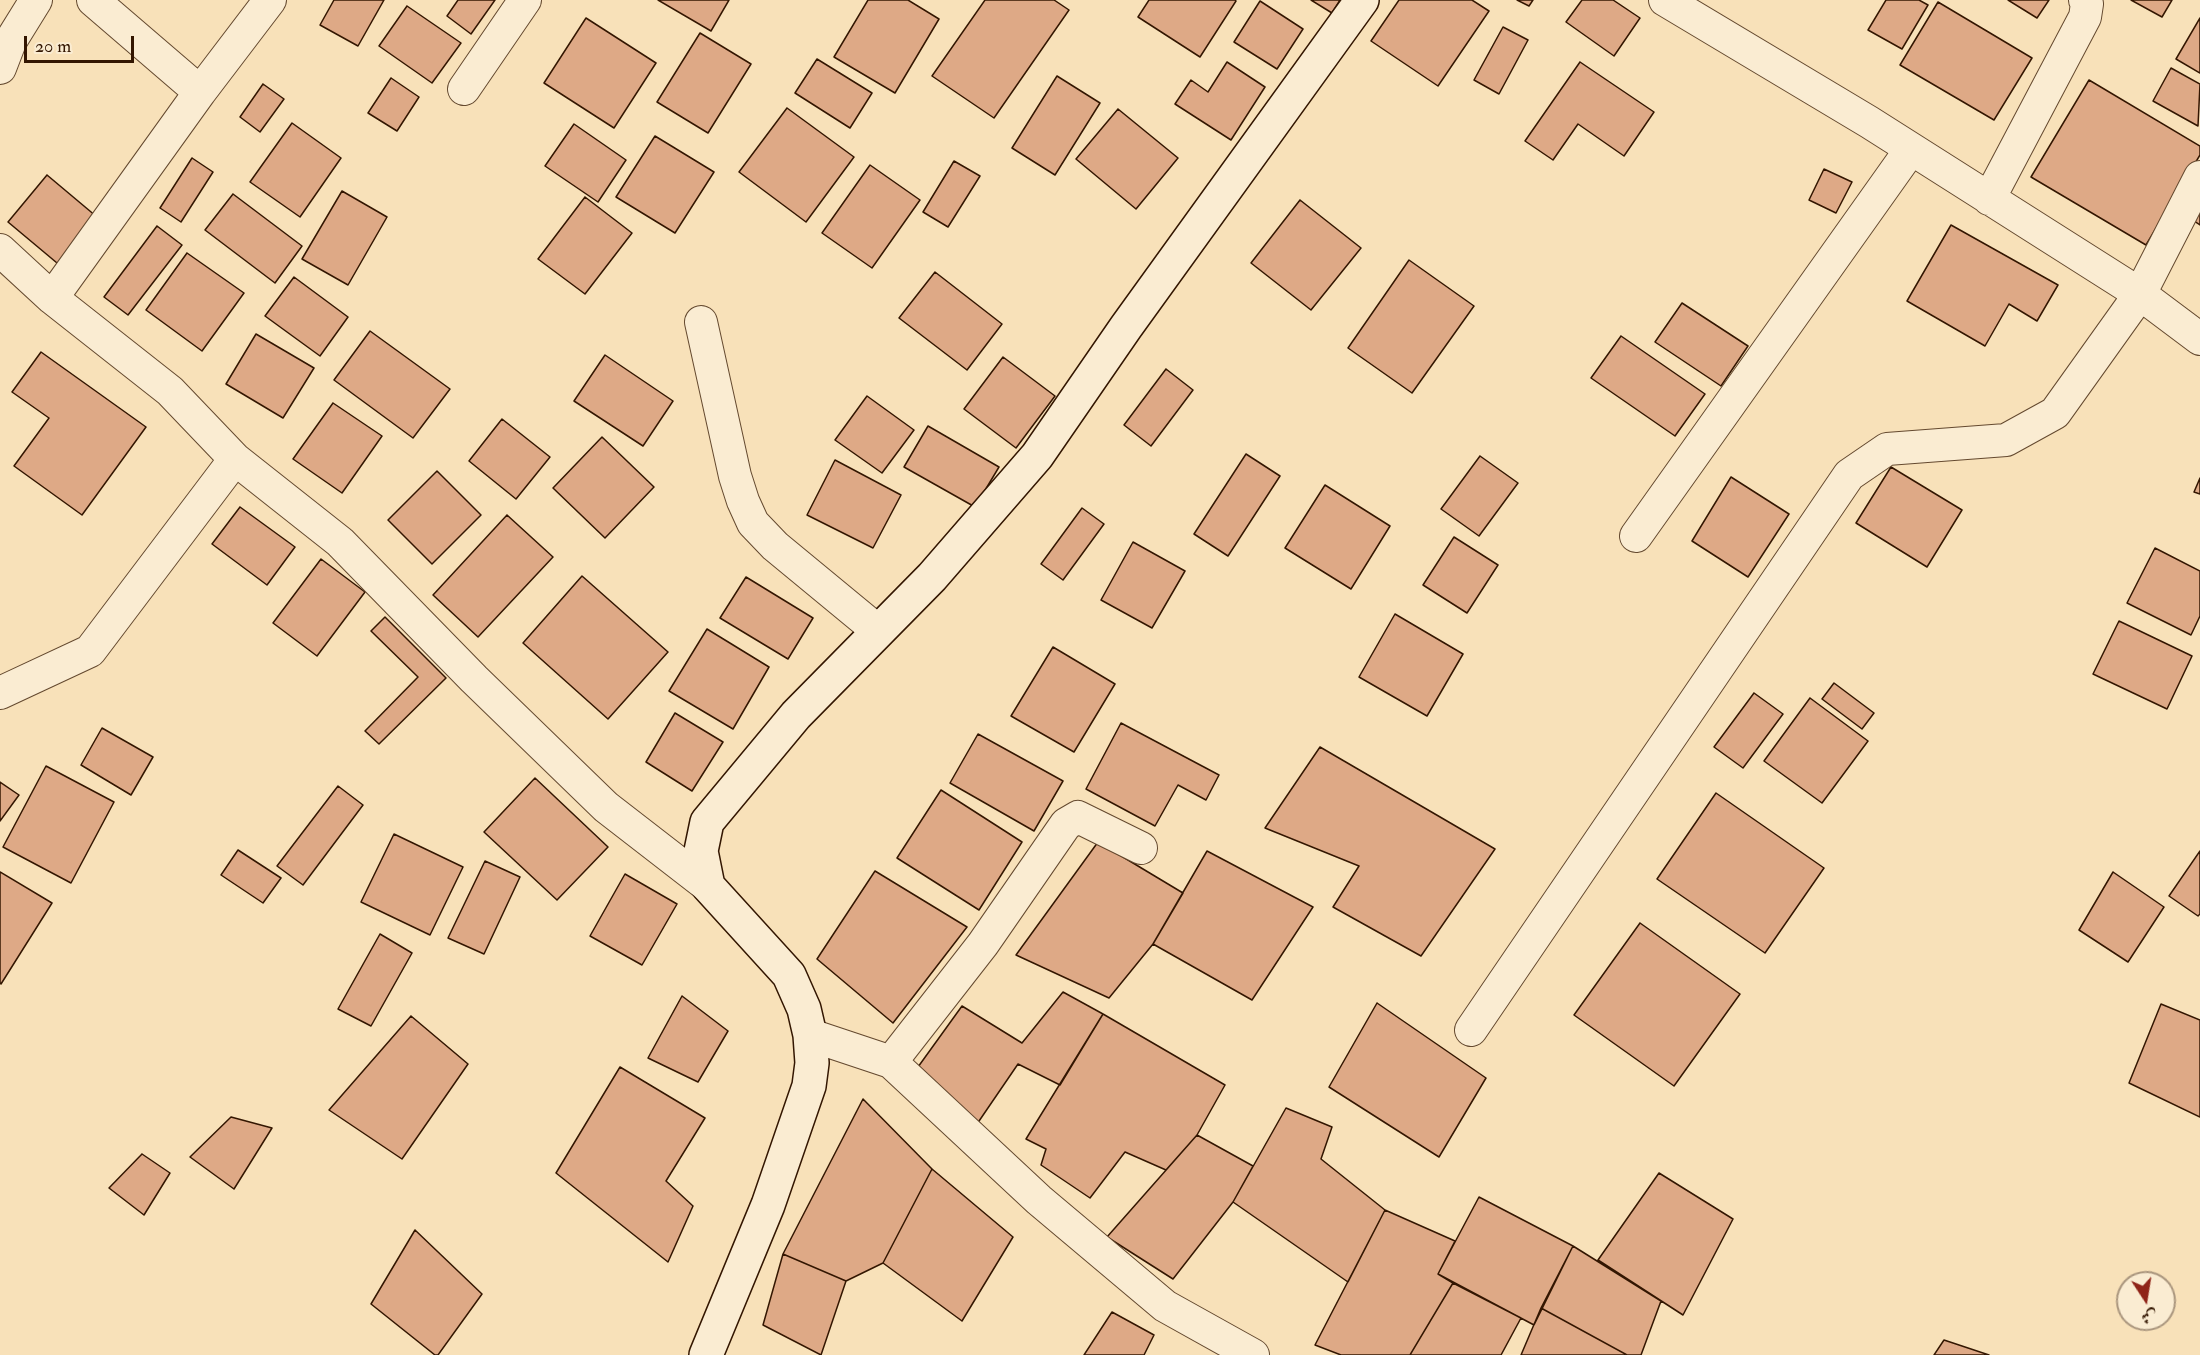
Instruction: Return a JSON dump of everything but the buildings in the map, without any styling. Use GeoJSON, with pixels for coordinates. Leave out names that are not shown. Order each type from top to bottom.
{"type":"FeatureCollection","features":[{"type":"Feature","properties":{"kind":"street"},"geometry":{"type":"LineString","coordinates":[[0,68],[10,42],[36,0]]}},
{"type":"Feature","properties":{"kind":"street"},"geometry":{"type":"LineString","coordinates":[[93,0],[200,92]]}},
{"type":"Feature","properties":{"kind":"street"},"geometry":{"type":"LineString","coordinates":[[52,298],[200,92],[270,0]]}},
{"type":"Feature","properties":{"kind":"street"},"geometry":{"type":"LineString","coordinates":[[464,89],[525,0]]}},
{"type":"Feature","properties":{"kind":"street"},"geometry":{"type":"LineString","coordinates":[[708,886],[701,851],[707,822],[796,715],[932,577],[1038,456],[1126,327],[1362,0]]}},
{"type":"Feature","properties":{"kind":"street"},"geometry":{"type":"LineString","coordinates":[[1665,0],[1911,149],[2140,294],[2200,339]]}},
{"type":"Feature","properties":{"kind":"street"},"geometry":{"type":"LineString","coordinates":[[1989,199],[2085,17],[2087,4],[2085,0]]}},
{"type":"Feature","properties":{"kind":"street"},"geometry":{"type":"LineString","coordinates":[[1636,536],[1911,149]]}},
{"type":"Feature","properties":{"kind":"street"},"geometry":{"type":"LineString","coordinates":[[1471,1030],[1848,475],[1887,449],[2006,440],[2055,413],[2140,294],[2200,177]]}},
{"type":"Feature","properties":{"kind":"street"},"geometry":{"type":"LineString","coordinates":[[0,250],[52,298],[170,391],[235,459],[340,542],[474,679],[606,807],[708,886],[789,975],[804,1009],[810,1035],[812,1064],[809,1086],[768,1205],[706,1355]]}},
{"type":"Feature","properties":{"kind":"street"},"geometry":{"type":"LineString","coordinates":[[701,322],[735,476],[753,523],[775,546],[878,631]]}},
{"type":"Feature","properties":{"kind":"street"},"geometry":{"type":"LineString","coordinates":[[0,693],[90,651],[235,459]]}},
{"type":"Feature","properties":{"kind":"street"},"geometry":{"type":"LineString","coordinates":[[891,1062],[983,944],[1066,824],[1078,817],[1141,848]]}},
{"type":"Feature","properties":{"kind":"street"},"geometry":{"type":"LineString","coordinates":[[810,1035],[891,1062],[1031,1192],[1165,1306],[1253,1355]]}}]}
